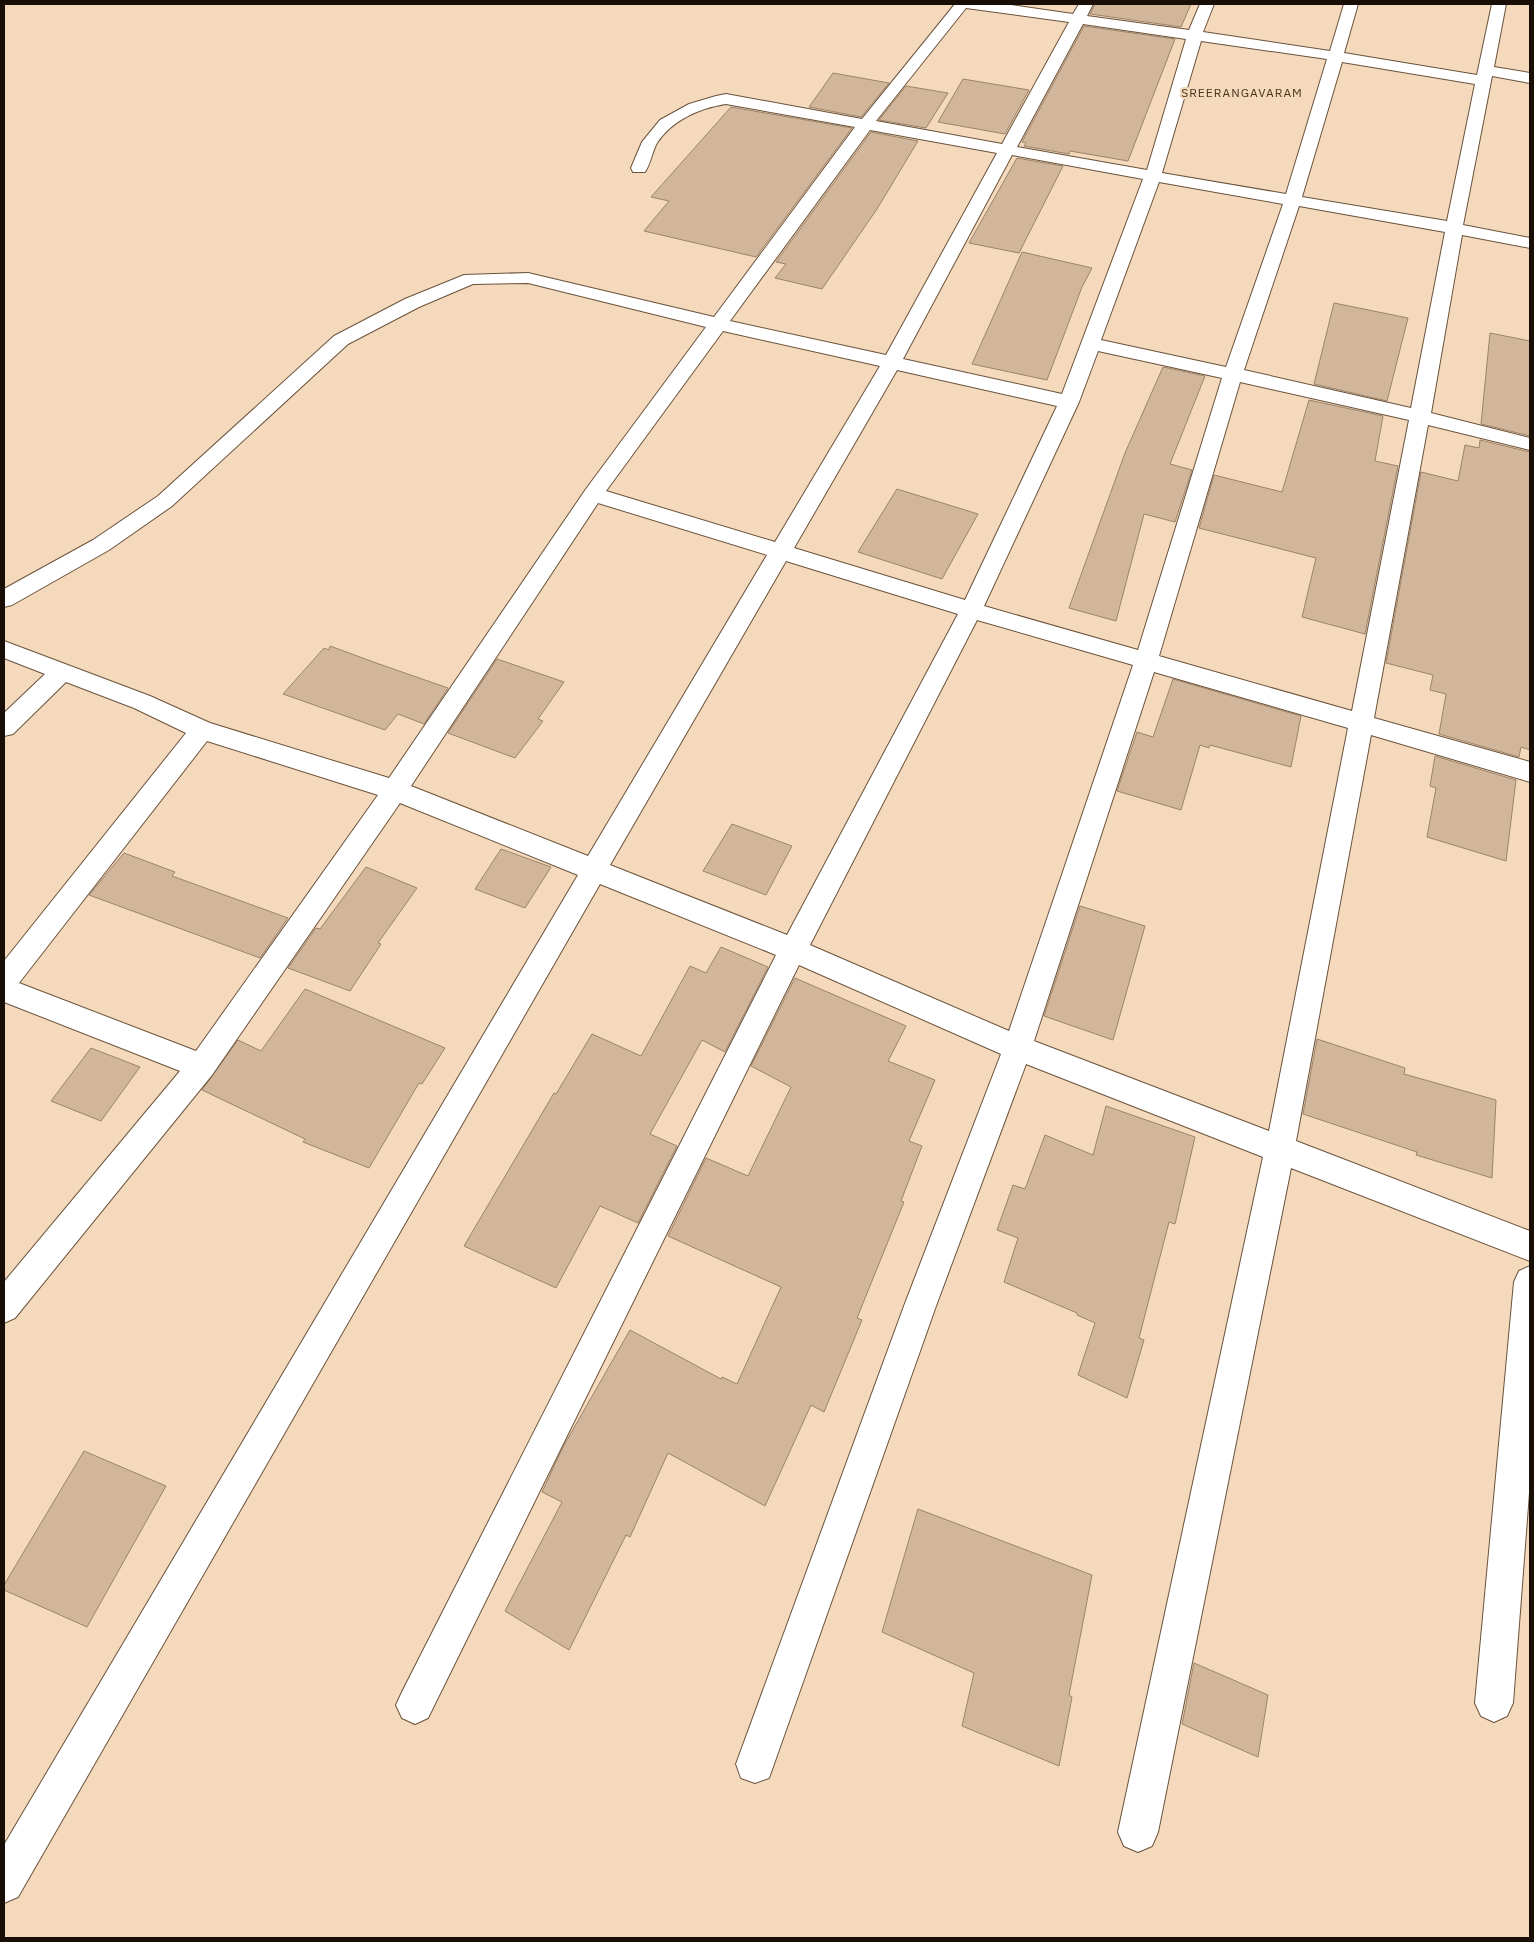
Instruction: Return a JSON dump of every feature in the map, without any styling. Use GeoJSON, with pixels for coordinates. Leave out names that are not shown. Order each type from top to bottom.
{"type":"FeatureCollection","features":[{"type":"Feature","properties":{"kind":"street"},"geometry":{"type":"LineString","coordinates":[[4,1307],[202,1066],[395,790],[593,494],[866,125],[962,4],[1081,10],[1195,35],[1335,56],[1484,75],[1530,78]]}},
{"type":"Feature","properties":{"kind":"street"},"geometry":{"type":"LineString","coordinates":[[416,1705],[793,950],[971,610],[1069,402],[1153,176],[1195,35],[1207,4]]}},
{"type":"Feature","properties":{"kind":"street"},"geometry":{"type":"LineString","coordinates":[[755,1764],[920,1306],[1018,1048],[1146,661],[1233,374],[1293,200],[1351,4]]}},
{"type":"Feature","properties":{"kind":"street"},"geometry":{"type":"LineString","coordinates":[[1138,1832],[1280,1149],[1454,228],[1500,4]]}},
{"type":"Feature","properties":{"kind":"street"},"geometry":{"type":"LineString","coordinates":[[4,1883],[779,551],[891,363],[1081,10]]}},
{"type":"Feature","properties":{"kind":"street"},"geometry":{"type":"LineString","coordinates":[[639,168],[651,140],[662,125],[679,114],[715,100],[738,100],[866,125],[1530,243]]}},
{"type":"Feature","properties":{"kind":"street"},"geometry":{"type":"LineString","coordinates":[[4,599],[101,545],[165,501],[341,340],[412,303],[470,280],[528,278],[718,324],[1069,402]]}},
{"type":"Feature","properties":{"kind":"street"},"geometry":{"type":"LineString","coordinates":[[1092,344],[1336,396],[1530,444]]}},
{"type":"Feature","properties":{"kind":"street"},"geometry":{"type":"LineString","coordinates":[[593,494],[971,610],[1530,772]]}},
{"type":"Feature","properties":{"kind":"street"},"geometry":{"type":"LineString","coordinates":[[4,649],[142,702],[202,730],[395,790],[793,950],[1018,1048],[1530,1246]]}},
{"type":"Feature","properties":{"kind":"street"},"geometry":{"type":"LineString","coordinates":[[4,727],[63,671]]}},
{"type":"Feature","properties":{"kind":"street"},"geometry":{"type":"LineString","coordinates":[[4,981],[202,730]]}},
{"type":"Feature","properties":{"kind":"street"},"geometry":{"type":"LineString","coordinates":[[4,990],[202,1066]]}},
{"type":"Feature","properties":{"kind":"street"},"geometry":{"type":"LineString","coordinates":[[1494,1702],[1530,1282]]}},
{"type":"Feature","properties":{"kind":"building"},"geometry":{"type":"Polygon","coordinates":[[[1095,4],[1191,4],[1181,27],[1090,14],[1095,4]]]}},
{"type":"Feature","properties":{"kind":"building"},"geometry":{"type":"Polygon","coordinates":[[[1084,26],[1175,39],[1128,161],[1070,151],[1069,154],[1024,146],[1026,143],[1022,142],[1084,26]]]}},
{"type":"Feature","properties":{"kind":"building"},"geometry":{"type":"Polygon","coordinates":[[[833,73],[889,83],[861,117],[809,107],[833,73]]]}},
{"type":"Feature","properties":{"kind":"building"},"geometry":{"type":"Polygon","coordinates":[[[963,79],[1029,90],[1005,134],[938,122],[963,79]]]}},
{"type":"Feature","properties":{"kind":"building"},"geometry":{"type":"Polygon","coordinates":[[[906,86],[948,93],[926,128],[879,120],[906,86]]]}},
{"type":"Feature","properties":{"kind":"building"},"geometry":{"type":"Polygon","coordinates":[[[731,107],[852,128],[756,257],[644,231],[669,201],[651,197],[731,107]]]}},
{"type":"Feature","properties":{"kind":"building"},"geometry":{"type":"Polygon","coordinates":[[[871,132],[918,141],[877,209],[822,289],[775,278],[786,264],[776,262],[871,132]]]}},
{"type":"Feature","properties":{"kind":"building"},"geometry":{"type":"Polygon","coordinates":[[[1017,158],[1063,166],[1019,253],[969,243],[1017,158]]]}},
{"type":"Feature","properties":{"kind":"building"},"geometry":{"type":"Polygon","coordinates":[[[1022,252],[1092,268],[1082,287],[1047,380],[972,364],[1022,252]]]}},
{"type":"Feature","properties":{"kind":"building"},"geometry":{"type":"Polygon","coordinates":[[[1334,303],[1408,318],[1387,401],[1314,384],[1334,303]]]}},
{"type":"Feature","properties":{"kind":"building"},"geometry":{"type":"Polygon","coordinates":[[[1490,333],[1530,341],[1530,436],[1481,424],[1490,333]]]}},
{"type":"Feature","properties":{"kind":"building"},"geometry":{"type":"Polygon","coordinates":[[[1163,367],[1205,376],[1170,464],[1192,470],[1175,522],[1144,514],[1116,621],[1069,608],[1125,453],[1163,367]]]}},
{"type":"Feature","properties":{"kind":"building"},"geometry":{"type":"Polygon","coordinates":[[[1309,400],[1383,416],[1375,461],[1398,466],[1365,634],[1302,617],[1316,558],[1199,528],[1214,475],[1282,492],[1309,400]]]}},
{"type":"Feature","properties":{"kind":"building"},"geometry":{"type":"Polygon","coordinates":[[[1480,440],[1530,452],[1530,750],[1521,747],[1519,757],[1439,734],[1446,694],[1430,690],[1433,675],[1386,663],[1421,472],[1458,481],[1465,445],[1479,448],[1480,440]]]}},
{"type":"Feature","properties":{"kind":"building"},"geometry":{"type":"Polygon","coordinates":[[[897,489],[978,514],[942,579],[858,552],[897,489]]]}},
{"type":"Feature","properties":{"kind":"building"},"geometry":{"type":"Polygon","coordinates":[[[330,646],[448,688],[424,724],[398,714],[385,730],[283,694],[324,648],[329,650],[330,646]]]}},
{"type":"Feature","properties":{"kind":"building"},"geometry":{"type":"Polygon","coordinates":[[[497,659],[564,682],[538,719],[543,721],[515,758],[448,733],[497,659]]]}},
{"type":"Feature","properties":{"kind":"building"},"geometry":{"type":"Polygon","coordinates":[[[1173,679],[1301,716],[1291,767],[1210,745],[1209,748],[1200,745],[1181,810],[1117,791],[1137,732],[1153,737],[1173,679]]]}},
{"type":"Feature","properties":{"kind":"building"},"geometry":{"type":"Polygon","coordinates":[[[1435,756],[1516,780],[1506,861],[1427,837],[1436,788],[1430,786],[1435,756]]]}},
{"type":"Feature","properties":{"kind":"building"},"geometry":{"type":"Polygon","coordinates":[[[732,824],[792,846],[766,895],[703,871],[732,824]]]}},
{"type":"Feature","properties":{"kind":"building"},"geometry":{"type":"Polygon","coordinates":[[[501,849],[551,867],[525,908],[475,889],[501,849]]]}},
{"type":"Feature","properties":{"kind":"building"},"geometry":{"type":"Polygon","coordinates":[[[124,853],[175,872],[172,876],[288,918],[260,958],[89,895],[124,853]]]}},
{"type":"Feature","properties":{"kind":"building"},"geometry":{"type":"Polygon","coordinates":[[[366,867],[417,888],[378,943],[381,944],[350,991],[288,968],[316,928],[320,929],[366,867]]]}},
{"type":"Feature","properties":{"kind":"building"},"geometry":{"type":"Polygon","coordinates":[[[1080,906],[1145,926],[1113,1040],[1044,1016],[1080,906]]]}},
{"type":"Feature","properties":{"kind":"building"},"geometry":{"type":"Polygon","coordinates":[[[721,947],[768,967],[725,1052],[702,1040],[650,1134],[677,1146],[638,1223],[600,1206],[556,1288],[464,1246],[554,1093],[556,1094],[592,1034],[641,1056],[690,966],[706,973],[721,947]]]}},
{"type":"Feature","properties":{"kind":"building"},"geometry":{"type":"Polygon","coordinates":[[[795,978],[906,1026],[888,1061],[935,1080],[909,1141],[922,1146],[901,1201],[904,1202],[857,1318],[862,1320],[824,1412],[811,1405],[765,1506],[668,1453],[630,1537],[626,1535],[569,1650],[505,1611],[562,1502],[542,1492],[563,1447],[630,1330],[721,1379],[722,1377],[737,1384],[781,1287],[668,1236],[706,1158],[748,1176],[791,1087],[751,1066],[795,978]]]}},
{"type":"Feature","properties":{"kind":"building"},"geometry":{"type":"Polygon","coordinates":[[[305,989],[445,1048],[422,1084],[419,1083],[369,1168],[303,1142],[305,1139],[202,1090],[238,1040],[261,1051],[305,989]]]}},
{"type":"Feature","properties":{"kind":"building"},"geometry":{"type":"Polygon","coordinates":[[[1317,1039],[1405,1068],[1404,1074],[1496,1100],[1492,1178],[1416,1155],[1417,1152],[1303,1114],[1317,1039]]]}},
{"type":"Feature","properties":{"kind":"building"},"geometry":{"type":"Polygon","coordinates":[[[91,1048],[140,1067],[101,1121],[51,1101],[91,1048]]]}},
{"type":"Feature","properties":{"kind":"building"},"geometry":{"type":"Polygon","coordinates":[[[1106,1106],[1195,1137],[1175,1224],[1169,1222],[1139,1338],[1144,1340],[1127,1398],[1078,1375],[1095,1323],[1077,1315],[1077,1313],[1004,1282],[1018,1238],[997,1230],[1013,1185],[1025,1189],[1045,1135],[1093,1155],[1106,1106]]]}},
{"type":"Feature","properties":{"kind":"building"},"geometry":{"type":"Polygon","coordinates":[[[84,1451],[166,1486],[87,1627],[4,1590],[4,1585],[84,1451]]]}},
{"type":"Feature","properties":{"kind":"building"},"geometry":{"type":"Polygon","coordinates":[[[918,1509],[1092,1575],[1069,1695],[1072,1697],[1059,1766],[962,1726],[974,1673],[882,1632],[918,1509]]]}},
{"type":"Feature","properties":{"kind":"building"},"geometry":{"type":"Polygon","coordinates":[[[1194,1663],[1268,1695],[1258,1757],[1182,1724],[1194,1663]]]}},
{"type":"Feature","properties":{"kind":"district","name":"SREERANGAVARAM"},"geometry":{"type":"Point","coordinates":[1242,93]}}]}
